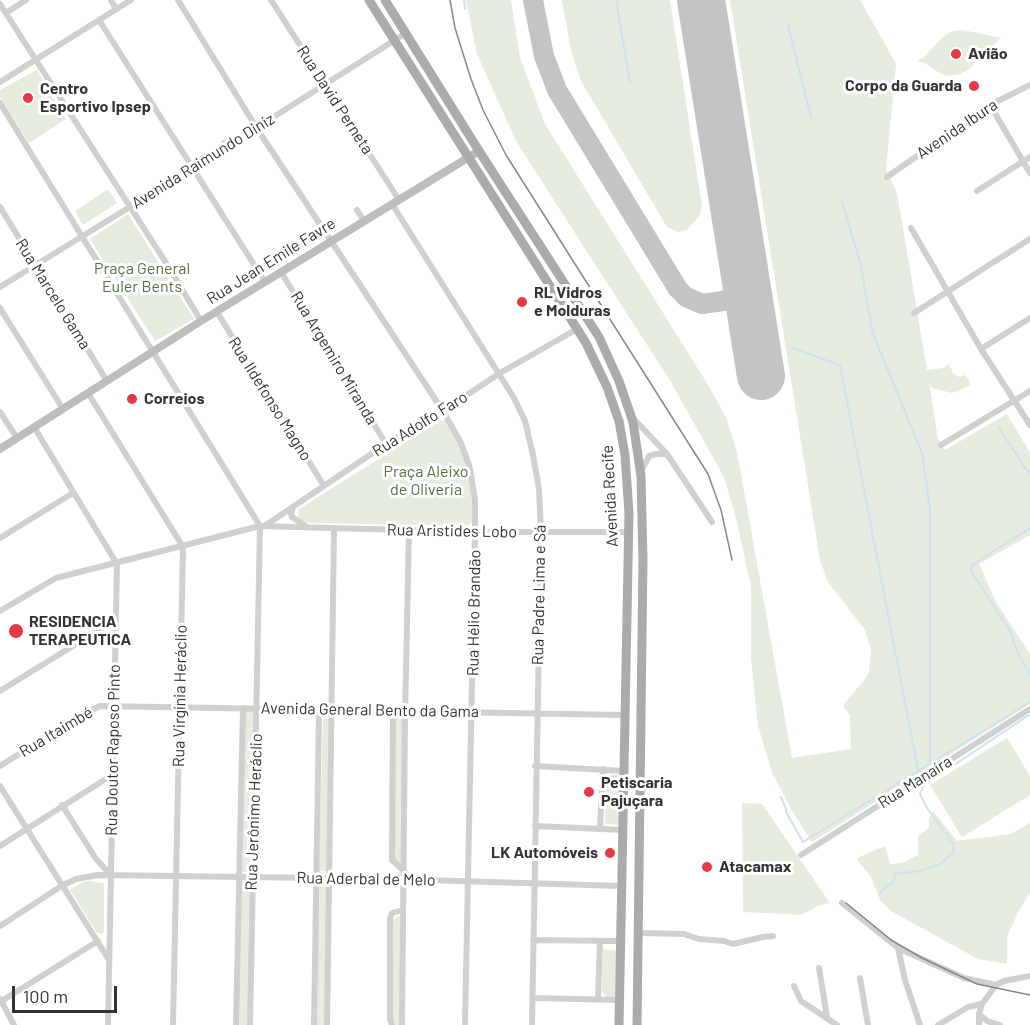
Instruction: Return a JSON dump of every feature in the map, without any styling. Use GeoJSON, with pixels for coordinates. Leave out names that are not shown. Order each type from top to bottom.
{"type":"FeatureCollection","features":[{"type":"Feature","properties":{"kind":"main road","name":"Avenida Recife"},"geometry":{"type":"LineString","coordinates":[[369,0],[577,329],[594,358],[619,421],[625,455],[629,532],[619,1025]]}},
{"type":"Feature","properties":{"kind":"main road","name":"Avenida Recife"},"geometry":{"type":"LineString","coordinates":[[385,0],[478,151],[599,337],[620,381],[631,415],[641,471],[643,593],[637,1025]]}},
{"type":"Feature","properties":{"kind":"main road","name":"Rua Jean Emile Favre"},"geometry":{"type":"LineString","coordinates":[[0,449],[233,300],[396,202],[429,176],[478,151]]}},
{"type":"Feature","properties":{"kind":"street"},"geometry":{"type":"LineString","coordinates":[[6,13],[26,0]]}},
{"type":"Feature","properties":{"kind":"street"},"geometry":{"type":"LineString","coordinates":[[111,0],[116,9]]}},
{"type":"Feature","properties":{"kind":"street","name":"Rua Hélio Brandão"},"geometry":{"type":"LineString","coordinates":[[178,0],[256,127],[443,411],[461,443],[470,468],[475,500],[475,532],[465,1025]]}},
{"type":"Feature","properties":{"kind":"street","name":"Rua David Perneta"},"geometry":{"type":"LineString","coordinates":[[271,0],[396,202]]}},
{"type":"Feature","properties":{"kind":"street"},"geometry":{"type":"LineString","coordinates":[[0,82],[36,59],[71,41],[116,9],[134,2]]}},
{"type":"Feature","properties":{"kind":"street"},"geometry":{"type":"LineString","coordinates":[[0,4],[201,321]]}},
{"type":"Feature","properties":{"kind":"street"},"geometry":{"type":"LineString","coordinates":[[99,20],[265,282]]}},
{"type":"Feature","properties":{"kind":"street","name":"Avenida Raimundo Diniz"},"geometry":{"type":"LineString","coordinates":[[0,287],[406,33]]}},
{"type":"Feature","properties":{"kind":"street","name":"Avenida Ibura"},"geometry":{"type":"LineString","coordinates":[[887,177],[990,105],[1030,85]]}},
{"type":"Feature","properties":{"kind":"street"},"geometry":{"type":"LineString","coordinates":[[0,103],[263,526],[56,578],[0,611]]}},
{"type":"Feature","properties":{"kind":"street"},"geometry":{"type":"LineString","coordinates":[[990,105],[1030,173]]}},
{"type":"Feature","properties":{"kind":"street"},"geometry":{"type":"LineString","coordinates":[[978,191],[1030,157]]}},
{"type":"Feature","properties":{"kind":"street","name":"Rua Padre Lima e Sá"},"geometry":{"type":"LineString","coordinates":[[396,202],[500,374],[525,421],[534,455],[539,489],[541,532],[532,1025]]}},
{"type":"Feature","properties":{"kind":"street","name":"Rua Marcelo Gama"},"geometry":{"type":"LineString","coordinates":[[0,207],[107,381]]}},
{"type":"Feature","properties":{"kind":"street"},"geometry":{"type":"LineString","coordinates":[[357,210],[364,221]]}},
{"type":"Feature","properties":{"kind":"street"},"geometry":{"type":"LineString","coordinates":[[911,228],[981,349],[1030,425]]}},
{"type":"Feature","properties":{"kind":"street"},"geometry":{"type":"LineString","coordinates":[[914,313],[1030,239]]}},
{"type":"Feature","properties":{"kind":"street","name":"Rua Argemiro Miranda"},"geometry":{"type":"LineString","coordinates":[[281,272],[386,444]]}},
{"type":"Feature","properties":{"kind":"street"},"geometry":{"type":"LineString","coordinates":[[0,308],[63,409]]}},
{"type":"Feature","properties":{"kind":"street","name":"Rua Ildefonso Magno"},"geometry":{"type":"LineString","coordinates":[[217,312],[324,486]]}},
{"type":"Feature","properties":{"kind":"street"},"geometry":{"type":"LineString","coordinates":[[981,349],[1030,318]]}},
{"type":"Feature","properties":{"kind":"street","name":"Rua Adolfo Faro"},"geometry":{"type":"LineString","coordinates":[[263,526],[386,444],[577,329]]}},
{"type":"Feature","properties":{"kind":"street"},"geometry":{"type":"LineString","coordinates":[[941,445],[1030,391]]}},
{"type":"Feature","properties":{"kind":"street"},"geometry":{"type":"LineString","coordinates":[[88,393],[183,547]]}},
{"type":"Feature","properties":{"kind":"street"},"geometry":{"type":"LineString","coordinates":[[0,412],[17,438]]}},
{"type":"Feature","properties":{"kind":"street"},"geometry":{"type":"LineString","coordinates":[[631,415],[667,453],[712,522]]}},
{"type":"Feature","properties":{"kind":"street"},"geometry":{"type":"LineString","coordinates":[[34,427],[117,564]]}},
{"type":"Feature","properties":{"kind":"street"},"geometry":{"type":"LineString","coordinates":[[641,471],[649,456],[667,453]]}},
{"type":"Feature","properties":{"kind":"street"},"geometry":{"type":"LineString","coordinates":[[0,538],[73,493]]}},
{"type":"Feature","properties":{"kind":"street"},"geometry":{"type":"LineString","coordinates":[[294,506],[292,518],[310,528]]}},
{"type":"Feature","properties":{"kind":"street","name":"Rua Aristides Lobo"},"geometry":{"type":"LineString","coordinates":[[263,526],[409,531],[629,532]]}},
{"type":"Feature","properties":{"kind":"street","name":"Rua Jerônimo Heráclio"},"geometry":{"type":"LineString","coordinates":[[250,1025],[252,876],[263,526]]}},
{"type":"Feature","properties":{"kind":"street"},"geometry":{"type":"LineString","coordinates":[[327,1025],[334,529]]}},
{"type":"Feature","properties":{"kind":"street"},"geometry":{"type":"LineString","coordinates":[[402,1025],[409,531]]}},
{"type":"Feature","properties":{"kind":"street","name":"Rua Virgínia Heráclio"},"geometry":{"type":"LineString","coordinates":[[173,1025],[183,547]]}},
{"type":"Feature","properties":{"kind":"street","name":"Rua Doutor Raposo Pinto"},"geometry":{"type":"LineString","coordinates":[[108,1025],[117,564]]}},
{"type":"Feature","properties":{"kind":"street"},"geometry":{"type":"LineString","coordinates":[[0,691],[115,620]]}},
{"type":"Feature","properties":{"kind":"street","name":"Avenida General Bento da Gama"},"geometry":{"type":"LineString","coordinates":[[115,705],[625,715]]}},
{"type":"Feature","properties":{"kind":"street","name":"Rua Itaimbé"},"geometry":{"type":"LineString","coordinates":[[0,766],[90,710],[100,706],[115,705]]}},
{"type":"Feature","properties":{"kind":"street","name":"Rua Jerônimo Heráclio"},"geometry":{"type":"LineString","coordinates":[[236,1025],[243,708]]}},
{"type":"Feature","properties":{"kind":"street","name":"Rua Manaíra"},"geometry":{"type":"LineString","coordinates":[[801,855],[1030,709]]}},
{"type":"Feature","properties":{"kind":"street"},"geometry":{"type":"LineString","coordinates":[[314,1025],[319,710]]}},
{"type":"Feature","properties":{"kind":"street"},"geometry":{"type":"LineString","coordinates":[[393,712],[392,860],[405,876]]}},
{"type":"Feature","properties":{"kind":"street"},"geometry":{"type":"LineString","coordinates":[[535,766],[624,771]]}},
{"type":"Feature","properties":{"kind":"street"},"geometry":{"type":"LineString","coordinates":[[600,829],[603,769]]}},
{"type":"Feature","properties":{"kind":"street"},"geometry":{"type":"LineString","coordinates":[[0,846],[112,775]]}},
{"type":"Feature","properties":{"kind":"street"},"geometry":{"type":"LineString","coordinates":[[0,786],[109,961]]}},
{"type":"Feature","properties":{"kind":"street"},"geometry":{"type":"LineString","coordinates":[[62,805],[96,860],[110,875]]}},
{"type":"Feature","properties":{"kind":"street"},"geometry":{"type":"LineString","coordinates":[[535,826],[623,830]]}},
{"type":"Feature","properties":{"kind":"street","name":"Rua Aderbal de Melo"},"geometry":{"type":"LineString","coordinates":[[0,926],[63,885],[76,879],[98,875],[239,875],[315,879],[405,876],[621,886]]}},
{"type":"Feature","properties":{"kind":"street"},"geometry":{"type":"LineString","coordinates":[[842,903],[898,948],[964,978],[996,985]]}},
{"type":"Feature","properties":{"kind":"street"},"geometry":{"type":"LineString","coordinates":[[392,1025],[390,1019],[390,918],[392,912],[402,910]]}},
{"type":"Feature","properties":{"kind":"street"},"geometry":{"type":"LineString","coordinates":[[639,933],[684,934],[699,939],[733,944],[773,936]]}},
{"type":"Feature","properties":{"kind":"street"},"geometry":{"type":"LineString","coordinates":[[533,940],[620,941]]}},
{"type":"Feature","properties":{"kind":"street"},"geometry":{"type":"LineString","coordinates":[[14,1025],[0,1000],[98,941]]}},
{"type":"Feature","properties":{"kind":"street"},"geometry":{"type":"LineString","coordinates":[[598,999],[600,941]]}},
{"type":"Feature","properties":{"kind":"street"},"geometry":{"type":"LineString","coordinates":[[898,948],[905,980],[920,1025]]}},
{"type":"Feature","properties":{"kind":"street"},"geometry":{"type":"LineString","coordinates":[[819,968],[827,1017]]}},
{"type":"Feature","properties":{"kind":"street"},"geometry":{"type":"LineString","coordinates":[[979,1025],[982,1004],[996,985],[1004,981],[1030,976]]}},
{"type":"Feature","properties":{"kind":"street"},"geometry":{"type":"LineString","coordinates":[[860,978],[868,1025]]}},
{"type":"Feature","properties":{"kind":"street"},"geometry":{"type":"LineString","coordinates":[[794,986],[801,1000],[837,1025]]}},
{"type":"Feature","properties":{"kind":"street"},"geometry":{"type":"LineString","coordinates":[[533,998],[619,1000]]}},
{"type":"Feature","properties":{"kind":"street"},"geometry":{"type":"LineString","coordinates":[[938,1025],[968,1007],[982,1004]]}},
{"type":"Feature","properties":{"kind":"street"},"geometry":{"type":"LineString","coordinates":[[979,1014],[987,1021],[1000,1025]]}},
{"type":"Feature","properties":{"kind":"green space"},"geometry":{"type":"Polygon","coordinates":[[[466,0],[511,0],[520,58],[545,124],[726,417],[737,452],[792,758],[851,749],[850,715],[844,708],[844,704],[869,672],[871,651],[865,630],[828,582],[820,560],[730,0],[860,0],[896,64],[886,170],[897,193],[927,370],[943,368],[949,364],[953,373],[959,377],[965,375],[970,386],[952,393],[932,388],[929,383],[938,439],[945,450],[1007,414],[1030,453],[1030,535],[979,564],[996,602],[1030,654],[1030,704],[812,842],[791,809],[772,772],[758,726],[751,657],[751,587],[737,522],[724,477],[671,382],[517,143],[477,54],[466,0]]]}},
{"type":"Feature","properties":{"kind":"green space"},"geometry":{"type":"Polygon","coordinates":[[[562,0],[670,0],[702,206],[700,215],[687,230],[678,232],[667,227],[581,81],[571,51],[562,0]]]}},
{"type":"Feature","properties":{"kind":"green space"},"geometry":{"type":"Polygon","coordinates":[[[963,30],[1001,38],[961,74],[948,76],[941,74],[925,63],[916,61],[924,57],[944,36],[953,31],[963,30]]]}},
{"type":"Feature","properties":{"kind":"green space"},"geometry":{"type":"Polygon","coordinates":[[[37,70],[66,119],[29,143],[0,97],[0,90],[37,70]]]}},
{"type":"Feature","properties":{"kind":"green space"},"geometry":{"type":"Polygon","coordinates":[[[108,189],[117,203],[83,225],[75,211],[108,189]]]}},
{"type":"Feature","properties":{"kind":"green space","name":"Praça General Euler Bents"},"geometry":{"type":"Polygon","coordinates":[[[128,214],[194,319],[155,341],[90,239],[128,214]]]}},
{"type":"Feature","properties":{"kind":"green space","name":"Praça Aleixo de Oliveria"},"geometry":{"type":"Polygon","coordinates":[[[441,420],[446,421],[460,443],[468,467],[472,495],[473,520],[471,523],[466,526],[310,523],[298,520],[299,509],[441,420]]]}},
{"type":"Feature","properties":{"kind":"green space"},"geometry":{"type":"Polygon","coordinates":[[[244,710],[254,710],[251,872],[243,872],[244,710]]]}},
{"type":"Feature","properties":{"kind":"green space"},"geometry":{"type":"Polygon","coordinates":[[[394,714],[404,714],[404,871],[393,859],[394,714]]]}},
{"type":"Feature","properties":{"kind":"green space"},"geometry":{"type":"Polygon","coordinates":[[[323,719],[328,719],[327,871],[319,871],[323,719]]]}},
{"type":"Feature","properties":{"kind":"green space"},"geometry":{"type":"Polygon","coordinates":[[[1007,738],[1030,776],[1030,795],[962,837],[930,785],[1007,738]]]}},
{"type":"Feature","properties":{"kind":"green space"},"geometry":{"type":"Polygon","coordinates":[[[606,774],[621,775],[620,825],[605,824],[606,774]]]}},
{"type":"Feature","properties":{"kind":"green space"},"geometry":{"type":"Polygon","coordinates":[[[742,803],[762,804],[830,903],[820,905],[801,915],[743,912],[742,803]]]}},
{"type":"Feature","properties":{"kind":"green space"},"geometry":{"type":"Polygon","coordinates":[[[933,811],[957,841],[1011,834],[1030,823],[1030,893],[1007,936],[1007,964],[978,959],[891,911],[880,900],[871,877],[857,858],[885,846],[890,864],[902,863],[918,855],[918,836],[929,828],[929,819],[933,811]]]}},
{"type":"Feature","properties":{"kind":"green space"},"geometry":{"type":"Polygon","coordinates":[[[88,881],[104,883],[104,932],[101,934],[97,933],[70,890],[88,881]]]}},
{"type":"Feature","properties":{"kind":"green space"},"geometry":{"type":"Polygon","coordinates":[[[242,882],[252,882],[249,1025],[238,1025],[242,882]]]}},
{"type":"Feature","properties":{"kind":"green space"},"geometry":{"type":"Polygon","coordinates":[[[326,887],[326,1025],[317,1025],[318,888],[326,887]]]}},
{"type":"Feature","properties":{"kind":"green space"},"geometry":{"type":"Polygon","coordinates":[[[398,916],[401,917],[402,1025],[395,1025],[392,1020],[393,920],[398,916]]]}},
{"type":"Feature","properties":{"kind":"green space"},"geometry":{"type":"Polygon","coordinates":[[[603,949],[618,951],[615,996],[606,997],[602,991],[603,949]]]}},
{"type":"Feature","properties":{"kind":"waterway"},"geometry":{"type":"LineString","coordinates":[[464,0],[465,9]]}},
{"type":"Feature","properties":{"kind":"waterway"},"geometry":{"type":"LineString","coordinates":[[616,0],[630,82]]}},
{"type":"Feature","properties":{"kind":"waterway"},"geometry":{"type":"LineString","coordinates":[[788,25],[811,118]]}},
{"type":"Feature","properties":{"kind":"waterway"},"geometry":{"type":"LineString","coordinates":[[842,201],[860,262],[873,334],[922,453],[930,510],[930,765]]}},
{"type":"Feature","properties":{"kind":"waterway"},"geometry":{"type":"LineString","coordinates":[[792,348],[840,365],[918,770]]}},
{"type":"Feature","properties":{"kind":"waterway"},"geometry":{"type":"LineString","coordinates":[[999,428],[1030,475]]}},
{"type":"Feature","properties":{"kind":"waterway"},"geometry":{"type":"LineString","coordinates":[[1030,528],[972,565],[971,571],[1012,634],[1015,647],[1030,675]]}},
{"type":"Feature","properties":{"kind":"waterway"},"geometry":{"type":"LineString","coordinates":[[781,797],[786,812],[803,842],[1030,702]]}},
{"type":"Feature","properties":{"kind":"waterway"},"geometry":{"type":"LineString","coordinates":[[880,894],[886,885],[889,886],[894,881],[895,874],[920,871],[939,865],[953,853],[953,843],[927,808],[920,794],[924,785],[1029,715]]}},
{"type":"Feature","properties":{"kind":"taxiway"},"geometry":{"type":"LineString","coordinates":[[533,0],[544,56],[557,90],[678,289],[686,297],[702,304],[730,298],[740,285],[743,260]]}},
{"type":"Feature","properties":{"kind":"runway"},"geometry":{"type":"LineString","coordinates":[[701,0],[761,376]]}},
{"type":"Feature","properties":{"kind":"tram line"},"geometry":{"type":"LineString","coordinates":[[450,0],[455,28],[483,110],[506,155],[708,474],[721,510],[732,560]]}},
{"type":"Feature","properties":{"kind":"tram line"},"geometry":{"type":"LineString","coordinates":[[846,903],[891,940],[922,958],[977,984],[1030,995]]}},
{"type":"Feature","properties":{"kind":"place","name":"Avião"},"geometry":{"type":"Point","coordinates":[956,54]}},
{"type":"Feature","properties":{"kind":"place","name":"Corpo da Guarda"},"geometry":{"type":"Point","coordinates":[974,86]}},
{"type":"Feature","properties":{"kind":"place","name":"Centro Esportivo Ipsep"},"geometry":{"type":"Point","coordinates":[28,98]}},
{"type":"Feature","properties":{"kind":"place","name":"RL Vidros e Molduras"},"geometry":{"type":"Point","coordinates":[522,302]}},
{"type":"Feature","properties":{"kind":"place","name":"Correios"},"geometry":{"type":"Point","coordinates":[132,399]}},
{"type":"Feature","properties":{"kind":"place","name":"RESIDENCIA TERAPEUTICA"},"geometry":{"type":"Point","coordinates":[16,631]}},
{"type":"Feature","properties":{"kind":"place","name":"Petiscaria Pajuçara"},"geometry":{"type":"Point","coordinates":[589,792]}},
{"type":"Feature","properties":{"kind":"place","name":"LK Automóveis"},"geometry":{"type":"Point","coordinates":[610,853]}},
{"type":"Feature","properties":{"kind":"place","name":"Atacamax"},"geometry":{"type":"Point","coordinates":[707,867]}}]}
